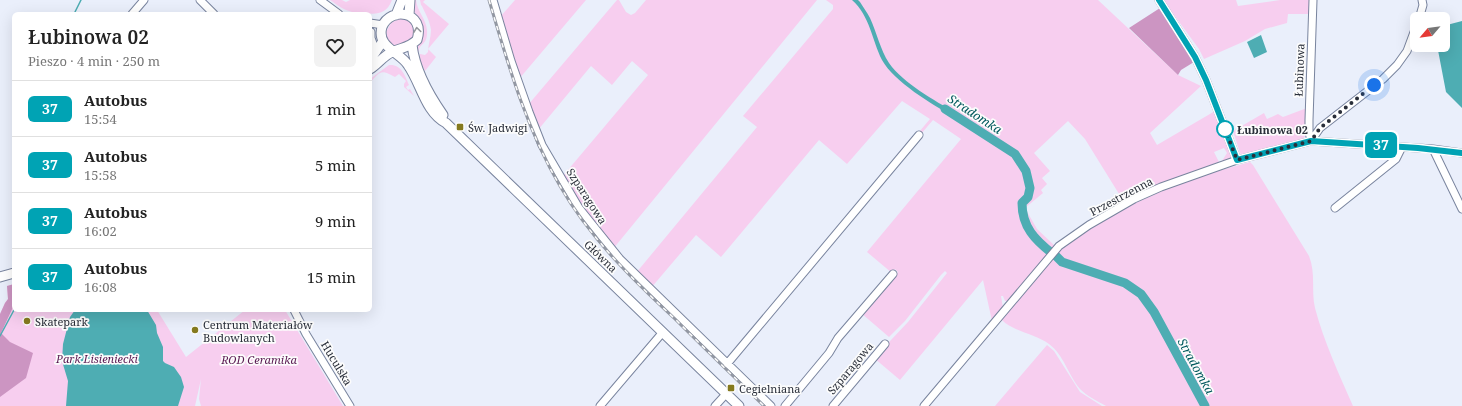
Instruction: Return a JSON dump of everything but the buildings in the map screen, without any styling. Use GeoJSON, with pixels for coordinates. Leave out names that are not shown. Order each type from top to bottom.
{"type":"FeatureCollection","features":[{"type":"Feature","properties":{"kind":"main road"},"geometry":{"type":"LineString","coordinates":[[396,15],[402,0]]}},
{"type":"Feature","properties":{"kind":"main road"},"geometry":{"type":"LineString","coordinates":[[409,15],[410,0]]}},
{"type":"Feature","properties":{"kind":"main road"},"geometry":{"type":"LineString","coordinates":[[372,57],[382,39],[384,25],[388,20],[396,15],[409,15],[415,20],[418,28],[417,40],[406,49],[394,51],[372,67]]}},
{"type":"Feature","properties":{"kind":"main road"},"geometry":{"type":"LineString","coordinates":[[382,39],[388,48],[394,51]]}},
{"type":"Feature","properties":{"kind":"main road","name":"Główna"},"geometry":{"type":"LineString","coordinates":[[412,45],[414,57],[426,86],[444,116],[446,123]]}},
{"type":"Feature","properties":{"kind":"main road","name":"Główna"},"geometry":{"type":"LineString","coordinates":[[394,51],[406,62],[427,103],[440,120],[446,123],[739,406]]}},
{"type":"Feature","properties":{"kind":"main road"},"geometry":{"type":"LineString","coordinates":[[0,277],[12,274]]}},
{"type":"Feature","properties":{"kind":"street"},"geometry":{"type":"LineString","coordinates":[[134,12],[144,0]]}},
{"type":"Feature","properties":{"kind":"street"},"geometry":{"type":"LineString","coordinates":[[200,0],[212,12]]}},
{"type":"Feature","properties":{"kind":"street"},"geometry":{"type":"LineString","coordinates":[[320,0],[336,12]]}},
{"type":"Feature","properties":{"kind":"street","name":"Szparagowa"},"geometry":{"type":"LineString","coordinates":[[493,0],[511,61],[540,140],[578,208],[620,259],[663,303],[771,406]]}},
{"type":"Feature","properties":{"kind":"street"},"geometry":{"type":"LineString","coordinates":[[1159,0],[1195,57],[1206,80],[1237,160]]}},
{"type":"Feature","properties":{"kind":"street","name":"Łubinowa"},"geometry":{"type":"LineString","coordinates":[[1311,141],[1309,120],[1313,0]]}},
{"type":"Feature","properties":{"kind":"street"},"geometry":{"type":"LineString","coordinates":[[1421,12],[1423,5],[1422,0]]}},
{"type":"Feature","properties":{"kind":"street"},"geometry":{"type":"LineString","coordinates":[[372,23],[384,25]]}},
{"type":"Feature","properties":{"kind":"street"},"geometry":{"type":"LineString","coordinates":[[372,33],[382,39]]}},
{"type":"Feature","properties":{"kind":"street"},"geometry":{"type":"LineString","coordinates":[[372,41],[376,52]]}},
{"type":"Feature","properties":{"kind":"street"},"geometry":{"type":"LineString","coordinates":[[1311,141],[1320,128],[1383,79],[1397,65],[1407,51],[1410,43]]}},
{"type":"Feature","properties":{"kind":"street"},"geometry":{"type":"LineString","coordinates":[[727,364],[919,135]]}},
{"type":"Feature","properties":{"kind":"street","name":"Przestrzenna"},"geometry":{"type":"LineString","coordinates":[[924,406],[1059,246],[1089,225],[1134,199],[1161,187],[1237,160],[1311,141],[1402,147],[1462,153]]}},
{"type":"Feature","properties":{"kind":"street"},"geometry":{"type":"LineString","coordinates":[[1335,208],[1396,159],[1402,147]]}},
{"type":"Feature","properties":{"kind":"street"},"geometry":{"type":"LineString","coordinates":[[1433,150],[1462,209]]}},
{"type":"Feature","properties":{"kind":"street"},"geometry":{"type":"LineString","coordinates":[[785,406],[829,353],[838,338],[893,274]]}},
{"type":"Feature","properties":{"kind":"street","name":"Huculska"},"geometry":{"type":"LineString","coordinates":[[295,312],[306,334],[350,406]]}},
{"type":"Feature","properties":{"kind":"street"},"geometry":{"type":"LineString","coordinates":[[600,406],[663,332]]}},
{"type":"Feature","properties":{"kind":"street","name":"Szparagowa"},"geometry":{"type":"LineString","coordinates":[[833,406],[885,344]]}},
{"type":"Feature","properties":{"kind":"street"},"geometry":{"type":"LineString","coordinates":[[715,406],[726,394]]}},
{"type":"Feature","properties":{"kind":"green space"},"geometry":{"type":"Polygon","coordinates":[[[330,0],[342,0],[346,2],[350,0],[392,0],[387,9],[380,13],[350,12],[330,0]]]}},
{"type":"Feature","properties":{"kind":"green space"},"geometry":{"type":"Polygon","coordinates":[[[413,0],[416,0],[427,30],[425,41],[418,53],[418,59],[417,49],[420,41],[419,19],[413,10],[413,0]]]}},
{"type":"Feature","properties":{"kind":"green space"},"geometry":{"type":"Polygon","coordinates":[[[420,0],[425,0],[423,2],[449,24],[428,49],[431,30],[420,0]]]}},
{"type":"Feature","properties":{"kind":"green space"},"geometry":{"type":"Polygon","coordinates":[[[515,0],[586,0],[519,79],[500,17],[515,0]]]}},
{"type":"Feature","properties":{"kind":"green space"},"geometry":{"type":"Polygon","coordinates":[[[617,0],[619,0],[626,12],[631,15],[635,13],[646,0],[817,0],[613,249],[603,237],[562,177],[648,75],[632,61],[612,85],[591,66],[538,130],[528,105],[617,0]]]}},
{"type":"Feature","properties":{"kind":"green space"},"geometry":{"type":"Polygon","coordinates":[[[826,0],[1098,0],[1178,75],[1201,86],[1150,133],[1157,145],[1215,111],[1231,153],[1231,159],[1224,163],[1222,161],[1227,153],[1224,148],[1214,152],[1219,162],[1218,165],[1124,202],[1085,139],[1068,121],[1034,153],[1050,171],[1042,178],[1047,184],[1041,190],[1043,193],[1025,208],[1037,229],[1055,246],[1009,301],[1005,301],[1003,296],[1001,296],[1003,308],[992,321],[983,280],[900,380],[874,358],[908,322],[947,273],[945,271],[941,275],[905,321],[889,337],[861,313],[898,272],[895,269],[892,273],[867,252],[961,139],[933,120],[921,134],[919,132],[930,119],[902,101],[847,164],[819,140],[721,257],[696,235],[651,288],[636,273],[757,127],[743,116],[833,9],[833,5],[826,0]]]}},
{"type":"Feature","properties":{"kind":"green space"},"geometry":{"type":"Polygon","coordinates":[[[1163,0],[1236,0],[1238,6],[1280,0],[1311,0],[1311,14],[1288,14],[1287,23],[1265,29],[1245,41],[1204,59],[1199,49],[1163,0]]]}},
{"type":"Feature","properties":{"kind":"green space"},"geometry":{"type":"Polygon","coordinates":[[[402,17],[409,20],[413,26],[413,40],[396,47],[387,40],[386,32],[391,23],[402,17]]]}},
{"type":"Feature","properties":{"kind":"green space"},"geometry":{"type":"Polygon","coordinates":[[[428,49],[436,57],[425,71],[419,59],[420,54],[425,55],[428,52],[428,49]]]}},
{"type":"Feature","properties":{"kind":"green space"},"geometry":{"type":"Polygon","coordinates":[[[389,65],[397,66],[402,71],[409,85],[406,87],[408,90],[410,89],[414,96],[404,87],[406,81],[399,74],[395,77],[381,72],[372,81],[372,78],[389,65]]]}},
{"type":"Feature","properties":{"kind":"green space"},"geometry":{"type":"Polygon","coordinates":[[[1307,108],[1306,136],[1300,141],[1242,155],[1240,153],[1233,131],[1264,113],[1267,119],[1278,114],[1283,117],[1307,108]]]}},
{"type":"Feature","properties":{"kind":"green space"},"geometry":{"type":"Polygon","coordinates":[[[1250,162],[1309,256],[1312,269],[1315,308],[1332,358],[1353,406],[1106,406],[1080,389],[1072,378],[1062,359],[1049,344],[1006,324],[1002,320],[1041,272],[1060,251],[1076,237],[1131,205],[1162,191],[1204,175],[1250,162]]]}},
{"type":"Feature","properties":{"kind":"green space","name":"Park Lisieniecki"},"geometry":{"type":"Polygon","coordinates":[[[12,285],[12,312],[158,312],[186,357],[242,312],[286,312],[343,406],[201,406],[199,399],[201,379],[195,406],[0,406],[0,314],[8,299],[7,286],[12,285]]]}},
{"type":"Feature","properties":{"kind":"green space"},"geometry":{"type":"Polygon","coordinates":[[[1047,345],[1054,351],[1080,392],[1102,406],[995,406],[1047,345]]]}},
{"type":"Feature","properties":{"kind":"shaded area"},"geometry":{"type":"Polygon","coordinates":[[[1160,8],[1194,62],[1181,70],[1178,75],[1129,28],[1160,8]]]}},
{"type":"Feature","properties":{"kind":"shaded area"},"geometry":{"type":"Polygon","coordinates":[[[12,285],[12,309],[1,333],[10,342],[33,353],[26,378],[0,397],[0,314],[8,299],[7,286],[12,285]]]}},
{"type":"Feature","properties":{"kind":"water"},"geometry":{"type":"Polygon","coordinates":[[[852,0],[858,0],[868,14],[886,58],[895,71],[911,85],[956,113],[954,117],[914,92],[888,68],[882,60],[863,13],[852,0]]]}},
{"type":"Feature","properties":{"kind":"water"},"geometry":{"type":"Polygon","coordinates":[[[1462,21],[1462,108],[1446,92],[1438,52],[1450,52],[1450,24],[1462,21]]]}},
{"type":"Feature","properties":{"kind":"water"},"geometry":{"type":"Polygon","coordinates":[[[1261,35],[1267,52],[1254,58],[1247,42],[1261,35]]]}},
{"type":"Feature","properties":{"kind":"water"},"geometry":{"type":"Polygon","coordinates":[[[74,312],[148,312],[156,325],[157,333],[163,347],[163,361],[174,367],[181,377],[184,387],[178,406],[66,406],[68,381],[62,361],[63,344],[70,317],[74,312]]]}},
{"type":"Feature","properties":{"kind":"waterway"},"geometry":{"type":"LineString","coordinates":[[75,12],[81,0]]}},
{"type":"Feature","properties":{"kind":"waterway","name":"Stradomka"},"geometry":{"type":"LineString","coordinates":[[945,109],[1015,154],[1026,171],[1030,188],[1028,197],[1022,203],[1024,219],[1035,238],[1053,254]]}},
{"type":"Feature","properties":{"kind":"waterway","name":"Stradomka"},"geometry":{"type":"LineString","coordinates":[[1056,256],[1062,262],[1125,283],[1141,294],[1154,312],[1205,406]]}},
{"type":"Feature","properties":{"kind":"waterway"},"geometry":{"type":"LineString","coordinates":[[0,336],[13,312]]}},
{"type":"Feature","properties":{"kind":"railway"},"geometry":{"type":"LineString","coordinates":[[489,0],[511,72],[528,119],[548,164],[572,205],[598,240],[643,289],[764,406]]}},
{"type":"Feature","properties":{"kind":"bus line","name":"37"},"geometry":{"type":"LineString","coordinates":[[1159,0],[1195,57],[1206,80],[1237,160],[1311,141],[1418,148],[1462,153]]}},
{"type":"Feature","properties":{"kind":"place","name":"Św. Jadwigi"},"geometry":{"type":"Point","coordinates":[460,127]}},
{"type":"Feature","properties":{"kind":"place","name":"Łubinowa 02"},"geometry":{"type":"Point","coordinates":[1225,129]}},
{"type":"Feature","properties":{"kind":"place","name":"Skatepark"},"geometry":{"type":"Point","coordinates":[27,321]}},
{"type":"Feature","properties":{"kind":"place","name":"Centrum Materiałów Budowlanych"},"geometry":{"type":"Point","coordinates":[195,330]}},
{"type":"Feature","properties":{"kind":"place","name":"Cegielniana"},"geometry":{"type":"Point","coordinates":[731,388]}},
{"type":"Feature","properties":{"kind":"route"},"geometry":{"type":"LineString","coordinates":[[1225,129],[1237,160],[1311,141],[1320,128],[1374,85]]}},
{"type":"Feature","properties":{"kind":"park label","name":"ROD Ceramika"},"geometry":{"type":"Point","coordinates":[259,359]}}]}
